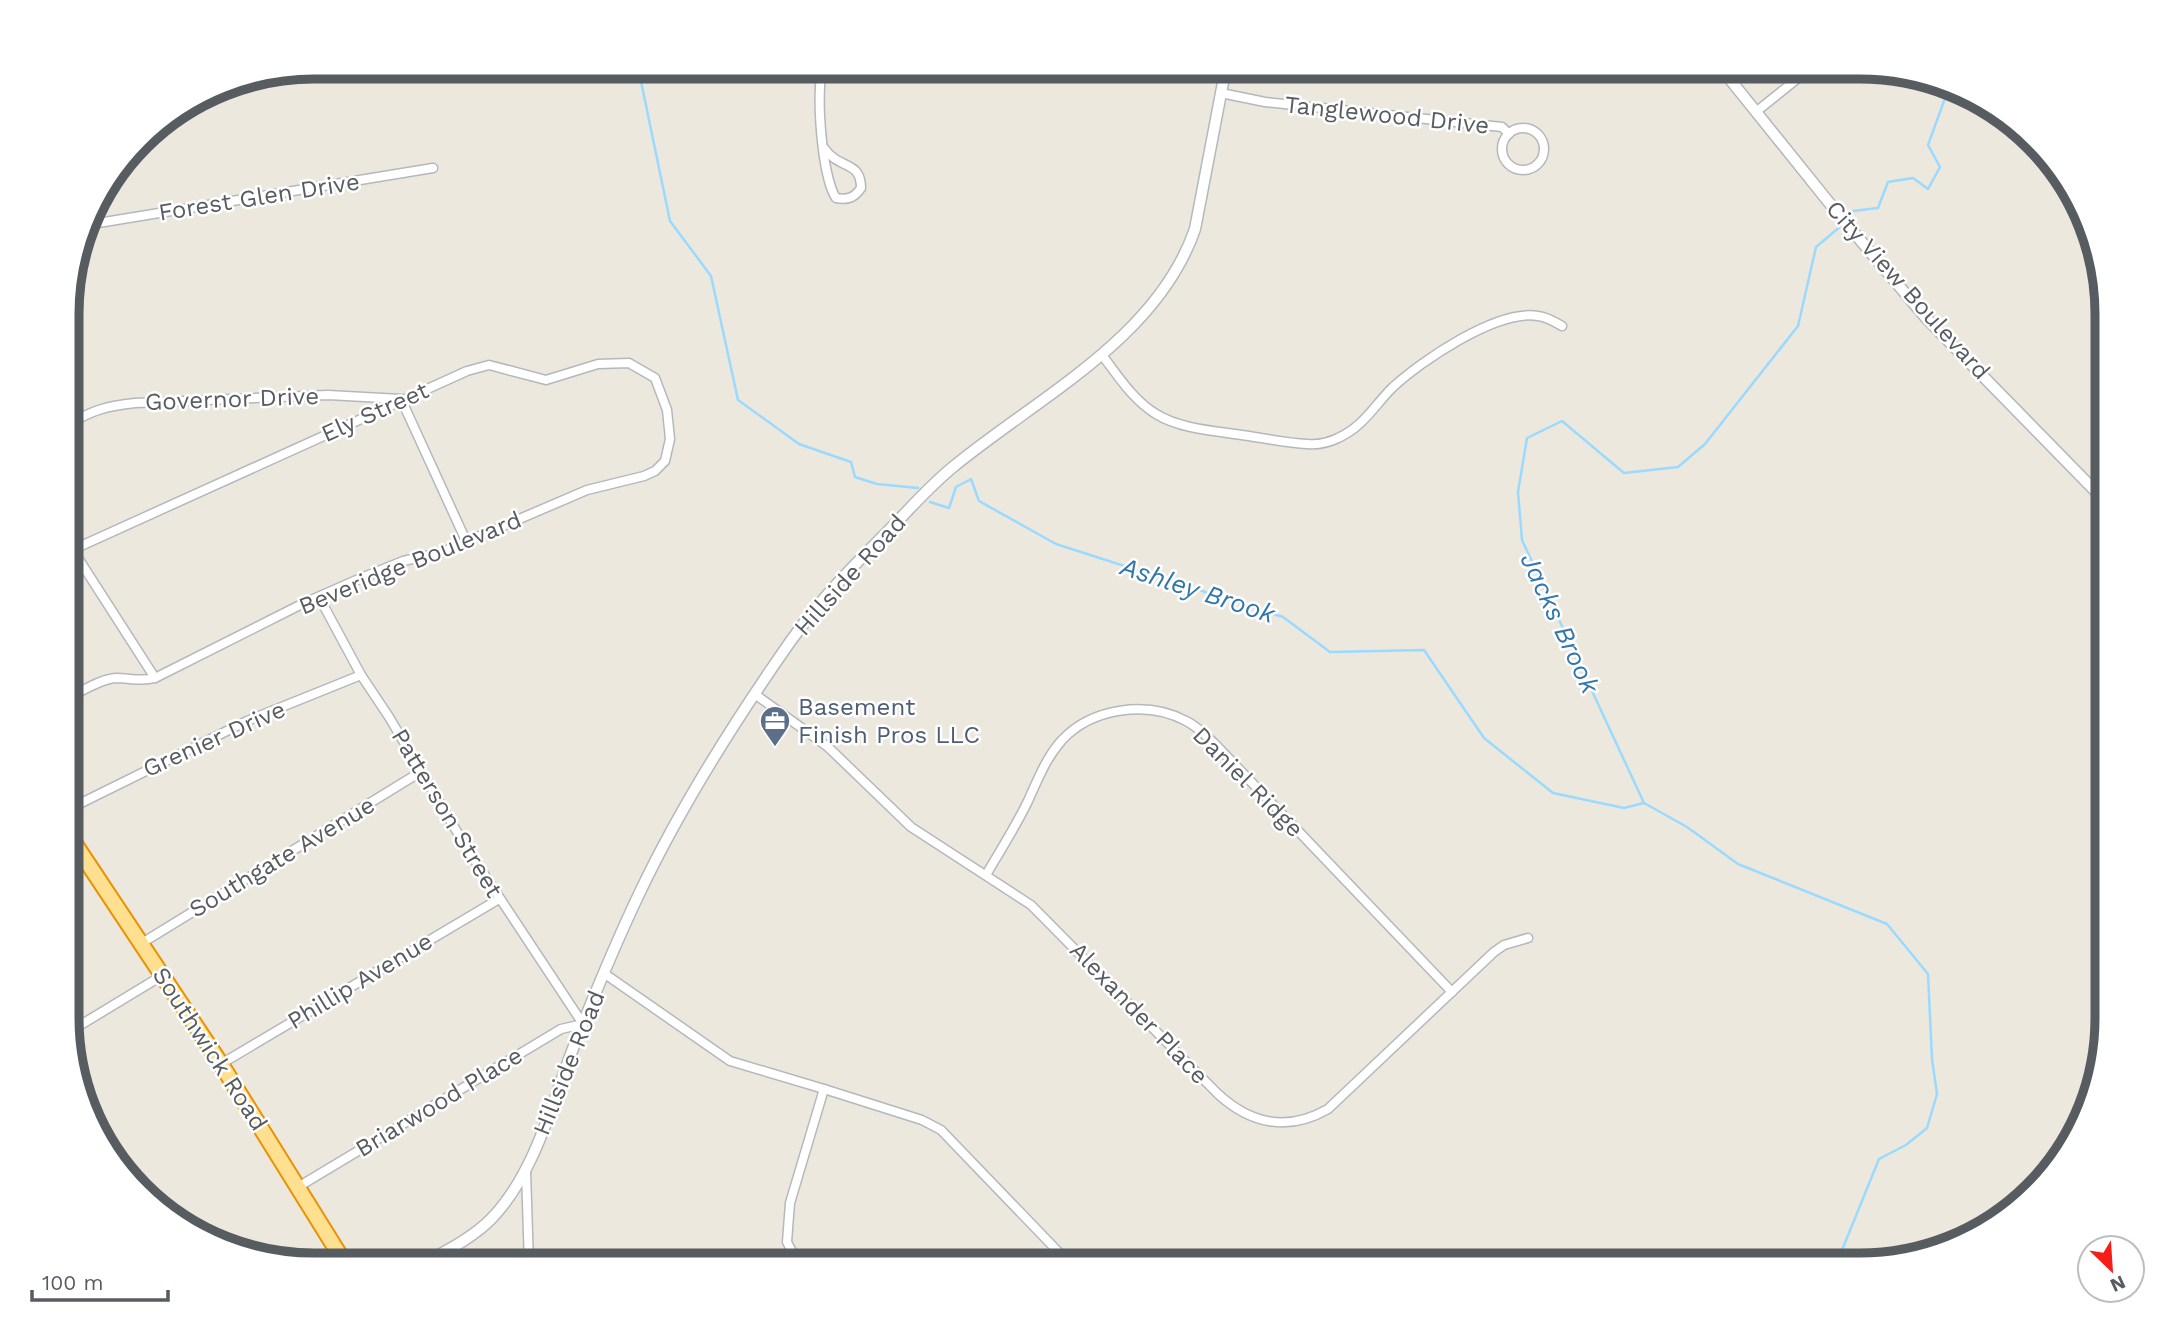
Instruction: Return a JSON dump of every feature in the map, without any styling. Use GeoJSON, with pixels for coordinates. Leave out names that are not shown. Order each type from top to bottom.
{"type":"FeatureCollection","features":[{"type":"Feature","properties":{"kind":"highway","name":"Southwick Road"},"geometry":{"type":"LineString","coordinates":[[79,850],[221,1064],[339,1253]]}},
{"type":"Feature","properties":{"kind":"street"},"geometry":{"type":"LineString","coordinates":[[821,79],[820,91],[824,148],[829,188],[836,198],[845,200],[855,196],[861,188],[858,173],[850,166],[831,158],[824,148]]}},
{"type":"Feature","properties":{"kind":"street","name":"Hillside Road"},"geometry":{"type":"LineString","coordinates":[[439,1253],[491,1220],[513,1191],[526,1168],[583,1024],[638,896],[723,740],[757,695],[792,641],[839,581],[930,489],[961,461],[1102,355],[1155,301],[1174,276],[1188,250],[1195,229],[1224,79]]}},
{"type":"Feature","properties":{"kind":"street","name":"City View Boulevard"},"geometry":{"type":"LineString","coordinates":[[1731,79],[1839,215],[1927,319],[2095,491]]}},
{"type":"Feature","properties":{"kind":"street"},"geometry":{"type":"LineString","coordinates":[[1757,111],[1796,79]]}},
{"type":"Feature","properties":{"kind":"street","name":"Tanglewood Drive"},"geometry":{"type":"LineString","coordinates":[[1221,93],[1265,102],[1502,127],[1509,134]]}},
{"type":"Feature","properties":{"kind":"street","name":"Tanglewood Drive"},"geometry":{"type":"LineString","coordinates":[[1521,128],[1539,136],[1543,142],[1543,155],[1535,166],[1522,170],[1509,165],[1502,146],[1509,134],[1521,128]]}},
{"type":"Feature","properties":{"kind":"street","name":"Forest Glen Drive"},"geometry":{"type":"LineString","coordinates":[[97,223],[433,168]]}},
{"type":"Feature","properties":{"kind":"street"},"geometry":{"type":"LineString","coordinates":[[1102,355],[1142,404],[1171,421],[1194,428],[1321,444],[1357,427],[1392,388],[1428,359],[1460,340],[1502,321],[1523,316],[1537,315],[1562,326]]}},
{"type":"Feature","properties":{"kind":"street","name":"Ely Street"},"geometry":{"type":"LineString","coordinates":[[79,543],[401,399],[467,371],[489,365],[546,380],[598,364],[629,363],[655,379],[667,410]]}},
{"type":"Feature","properties":{"kind":"street","name":"Governor Drive"},"geometry":{"type":"LineString","coordinates":[[79,418],[109,405],[135,403],[328,395],[401,399]]}},
{"type":"Feature","properties":{"kind":"street"},"geometry":{"type":"LineString","coordinates":[[401,399],[467,543]]}},
{"type":"Feature","properties":{"kind":"street","name":"Beveridge Boulevard"},"geometry":{"type":"LineString","coordinates":[[79,693],[114,678],[155,678],[319,597],[386,568],[467,543],[587,490],[655,471],[663,464],[669,449],[667,410]]}},
{"type":"Feature","properties":{"kind":"street"},"geometry":{"type":"LineString","coordinates":[[79,559],[155,678]]}},
{"type":"Feature","properties":{"kind":"street","name":"Patterson Street"},"geometry":{"type":"LineString","coordinates":[[319,597],[361,675],[499,899],[583,1024]]}},
{"type":"Feature","properties":{"kind":"street","name":"Grenier Drive"},"geometry":{"type":"LineString","coordinates":[[79,804],[237,726],[361,675]]}},
{"type":"Feature","properties":{"kind":"street","name":"Alexander Place"},"geometry":{"type":"LineString","coordinates":[[757,695],[828,747],[911,827],[935,845],[1022,898],[1229,1104],[1246,1115],[1267,1121],[1302,1120],[1328,1109],[1499,948],[1528,938]]}},
{"type":"Feature","properties":{"kind":"street","name":"Daniel Ridge"},"geometry":{"type":"LineString","coordinates":[[986,875],[1028,802],[1049,758],[1063,740],[1084,723],[1106,714],[1139,709],[1163,712],[1187,721],[1215,744],[1452,992]]}},
{"type":"Feature","properties":{"kind":"street","name":"Southgate Avenue"},"geometry":{"type":"LineString","coordinates":[[142,943],[422,771]]}},
{"type":"Feature","properties":{"kind":"street","name":"Phillip Avenue"},"geometry":{"type":"LineString","coordinates":[[221,1064],[499,899]]}},
{"type":"Feature","properties":{"kind":"street"},"geometry":{"type":"LineString","coordinates":[[605,974],[730,1061],[922,1121],[941,1130],[1059,1253]]}},
{"type":"Feature","properties":{"kind":"street"},"geometry":{"type":"LineString","coordinates":[[79,1026],[163,975]]}},
{"type":"Feature","properties":{"kind":"street","name":"Briarwood Place"},"geometry":{"type":"LineString","coordinates":[[299,1187],[561,1029],[583,1024]]}},
{"type":"Feature","properties":{"kind":"street"},"geometry":{"type":"LineString","coordinates":[[793,1253],[786,1233],[790,1203],[824,1089]]}},
{"type":"Feature","properties":{"kind":"street"},"geometry":{"type":"LineString","coordinates":[[526,1168],[529,1253]]}},
{"type":"Feature","properties":{"kind":"waterway","name":"Ashley Brook"},"geometry":{"type":"LineString","coordinates":[[640,79],[670,221],[711,276],[738,400],[799,444],[851,462],[855,477],[877,484],[918,488]]}},
{"type":"Feature","properties":{"kind":"waterway","name":"Jacks Brook"},"geometry":{"type":"LineString","coordinates":[[1846,220],[1853,211],[1878,208],[1888,182],[1913,178],[1928,189],[1940,167],[1928,145],[1946,96]]}},
{"type":"Feature","properties":{"kind":"waterway","name":"Jacks Brook"},"geometry":{"type":"LineString","coordinates":[[1841,1253],[1879,1159],[1906,1145],[1927,1128],[1937,1094],[1932,1059],[1928,974],[1887,924],[1738,864],[1687,827],[1644,803],[1522,540],[1518,492],[1527,438],[1562,421],[1624,473],[1678,467],[1705,444],[1798,326],[1816,247],[1842,225]]}},
{"type":"Feature","properties":{"kind":"waterway","name":"Ashley Brook"},"geometry":{"type":"LineString","coordinates":[[930,502],[949,508],[956,487],[971,479],[979,501],[1056,544],[1283,617],[1330,652],[1424,650],[1484,738],[1553,793],[1624,808],[1644,803]]}},
{"type":"Feature","properties":{"kind":"place","name":"Basement Finish Pros LLC"},"geometry":{"type":"Point","coordinates":[775,748]}}]}
